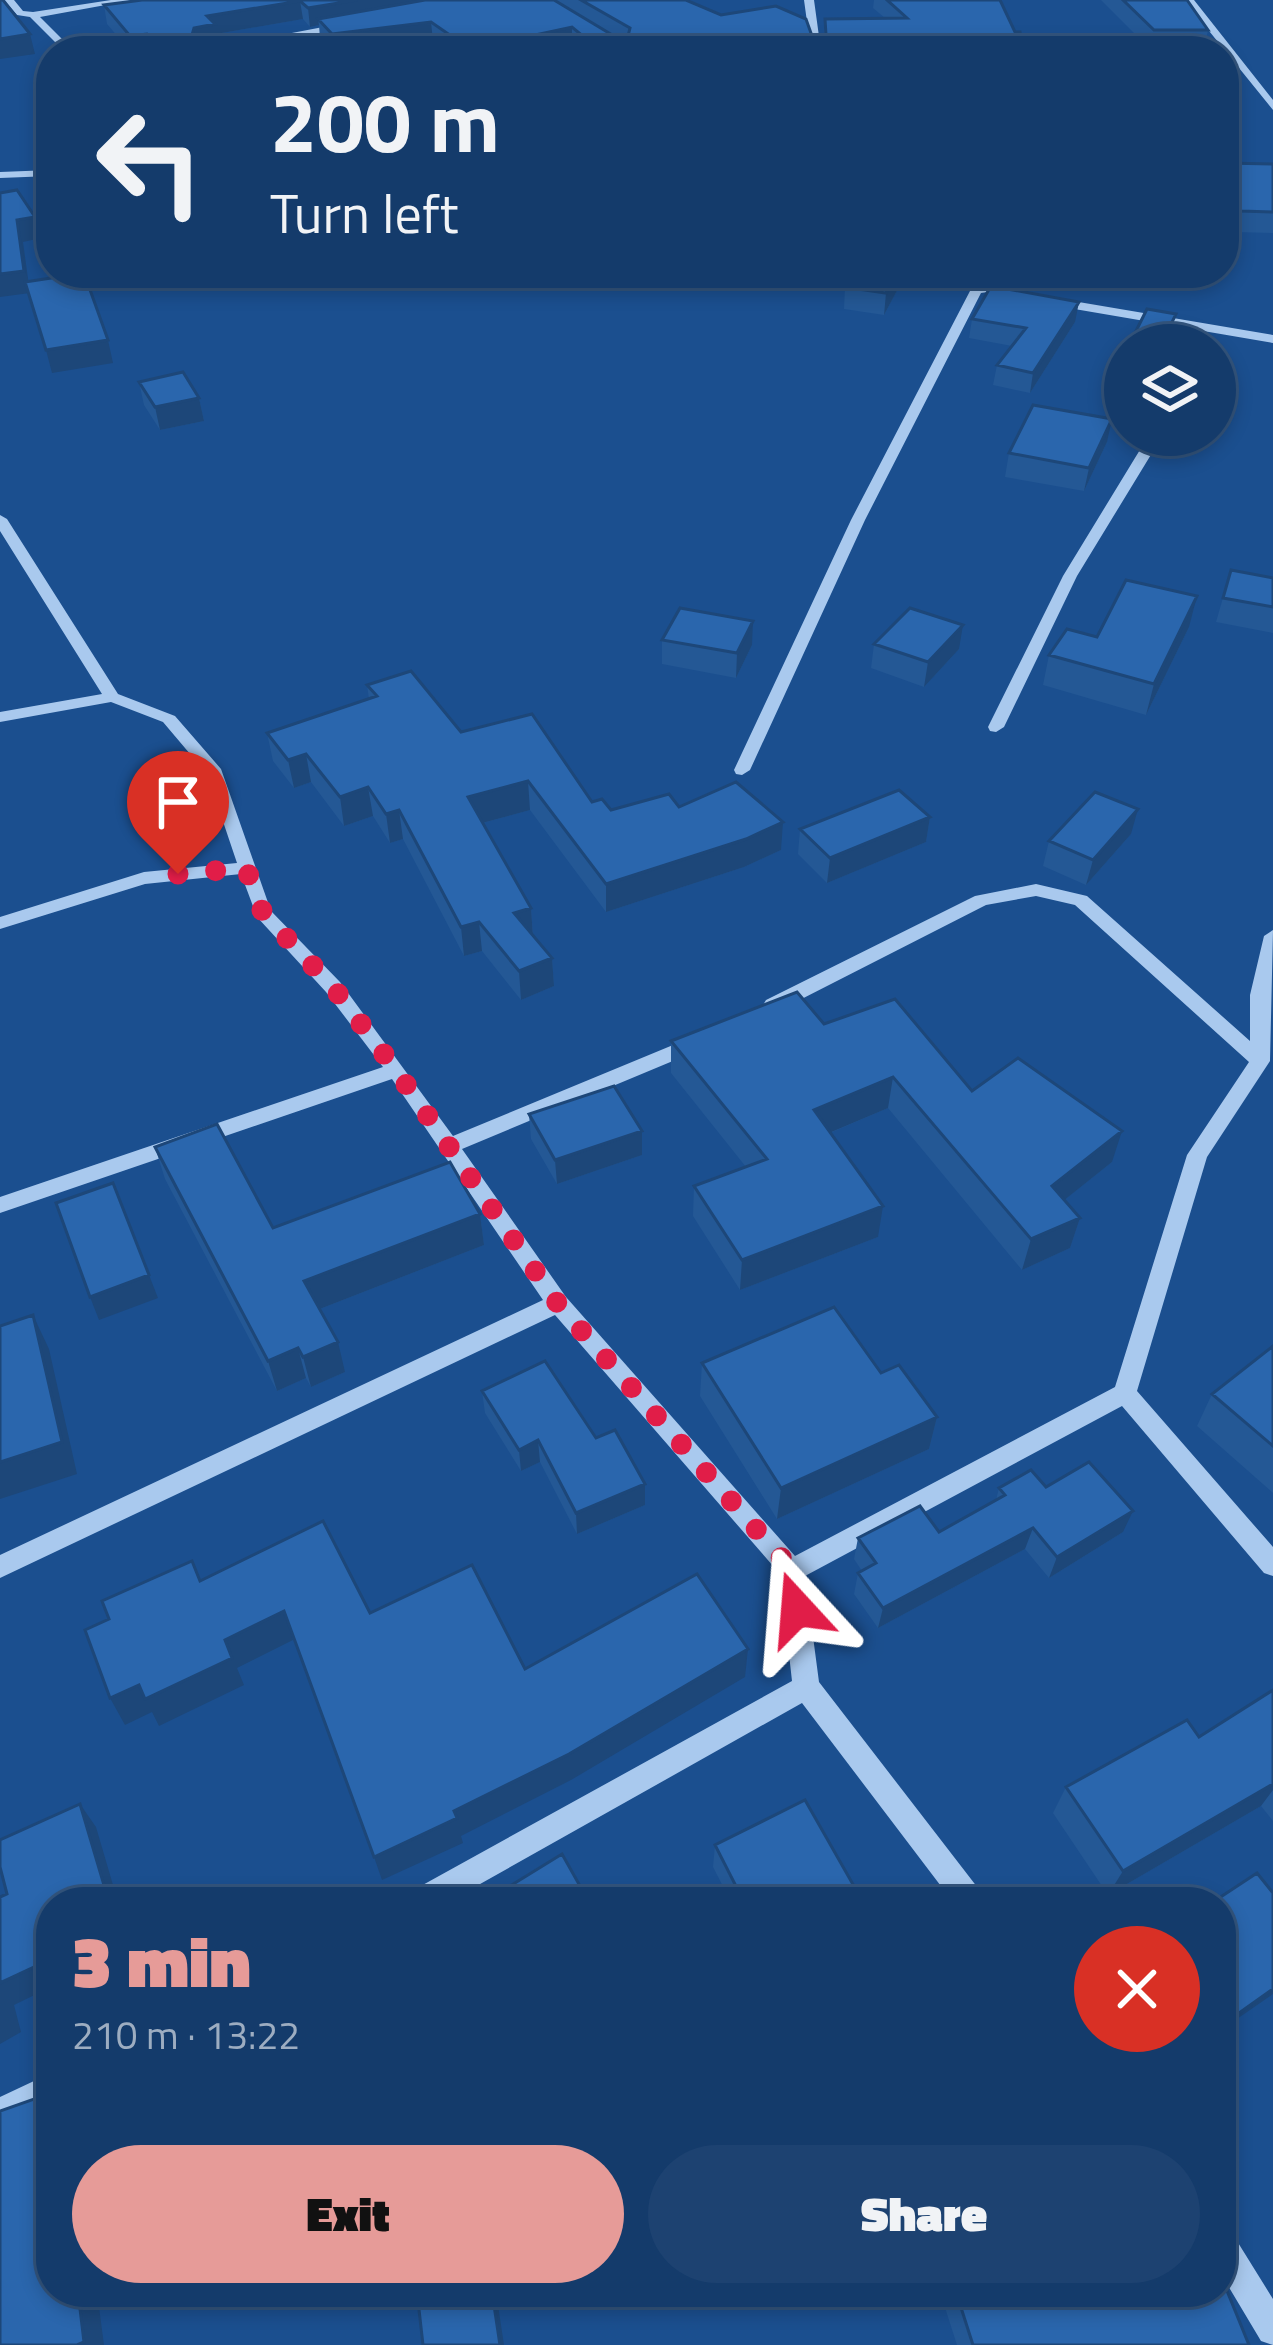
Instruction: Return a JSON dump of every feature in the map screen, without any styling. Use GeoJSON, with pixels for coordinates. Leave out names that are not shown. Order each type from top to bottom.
{"type":"FeatureCollection","features":[{"type":"Feature","properties":{"kind":"street"},"geometry":{"type":"LineString","coordinates":[[8,0],[52,36]]}},
{"type":"Feature","properties":{"kind":"street"},"geometry":{"type":"LineString","coordinates":[[0,16],[128,0]]}},
{"type":"Feature","properties":{"kind":"street"},"geometry":{"type":"LineString","coordinates":[[809,0],[814,36]]}},
{"type":"Feature","properties":{"kind":"street"},"geometry":{"type":"LineString","coordinates":[[1189,0],[1217,36]]}},
{"type":"Feature","properties":{"kind":"street"},"geometry":{"type":"LineString","coordinates":[[291,36],[356,25]]}},
{"type":"Feature","properties":{"kind":"street"},"geometry":{"type":"LineString","coordinates":[[1239,64],[1273,107]]}},
{"type":"Feature","properties":{"kind":"street"},"geometry":{"type":"LineString","coordinates":[[0,175],[36,173]]}},
{"type":"Feature","properties":{"kind":"street"},"geometry":{"type":"LineString","coordinates":[[971,288],[999,293]]}},
{"type":"Feature","properties":{"kind":"street"},"geometry":{"type":"LineString","coordinates":[[742,770],[858,520],[977,289]]}},
{"type":"Feature","properties":{"kind":"street"},"geometry":{"type":"LineString","coordinates":[[1043,300],[1183,324]]}},
{"type":"Feature","properties":{"kind":"street"},"geometry":{"type":"LineString","coordinates":[[1236,333],[1273,339]]}},
{"type":"Feature","properties":{"kind":"street"},"geometry":{"type":"LineString","coordinates":[[996,727],[1070,577],[1143,456]]}},
{"type":"Feature","properties":{"kind":"street"},"geometry":{"type":"LineString","coordinates":[[0,519],[112,697]]}},
{"type":"Feature","properties":{"kind":"street"},"geometry":{"type":"LineString","coordinates":[[0,717],[112,697],[169,719],[215,773],[263,913],[333,987],[396,1070],[558,1304],[792,1570],[806,1687],[959,1887]]}},
{"type":"Feature","properties":{"kind":"street"},"geometry":{"type":"LineString","coordinates":[[0,923],[145,878],[246,868]]}},
{"type":"Feature","properties":{"kind":"street"},"geometry":{"type":"LineString","coordinates":[[755,1015],[981,900],[1036,890],[1081,900],[1260,1061]]}},
{"type":"Feature","properties":{"kind":"street"},"geometry":{"type":"LineString","coordinates":[[792,1570],[1126,1394],[1197,1155],[1260,1061],[1260,994],[1273,936]]}},
{"type":"Feature","properties":{"kind":"street"},"geometry":{"type":"LineString","coordinates":[[448,1146],[714,1036]]}},
{"type":"Feature","properties":{"kind":"street"},"geometry":{"type":"LineString","coordinates":[[0,1205],[396,1070]]}},
{"type":"Feature","properties":{"kind":"street"},"geometry":{"type":"LineString","coordinates":[[0,1567],[558,1304]]}},
{"type":"Feature","properties":{"kind":"street"},"geometry":{"type":"LineString","coordinates":[[1126,1394],[1273,1565]]}},
{"type":"Feature","properties":{"kind":"street"},"geometry":{"type":"LineString","coordinates":[[446,1887],[806,1687]]}},
{"type":"Feature","properties":{"kind":"street"},"geometry":{"type":"LineString","coordinates":[[0,2114],[36,2096]]}},
{"type":"Feature","properties":{"kind":"street"},"geometry":{"type":"LineString","coordinates":[[1236,2269],[1273,2329]]}},
{"type":"Feature","properties":{"kind":"building"},"geometry":{"type":"Polygon","coordinates":[[[3,0],[30,34],[0,39],[3,0]]]}},
{"type":"Feature","properties":{"kind":"building"},"geometry":{"type":"Polygon","coordinates":[[[142,0],[357,0],[308,8],[300,1],[207,16],[215,24],[194,28],[192,35],[226,36],[130,36],[104,5],[142,0]]]}},
{"type":"Feature","properties":{"kind":"building"},"geometry":{"type":"Polygon","coordinates":[[[425,0],[554,0],[614,36],[583,36],[572,27],[530,36],[451,36],[431,22],[332,34],[318,19],[425,0]]]}},
{"type":"Feature","properties":{"kind":"building"},"geometry":{"type":"Polygon","coordinates":[[[581,0],[686,0],[721,15],[776,6],[806,19],[812,36],[628,36],[630,28],[581,0]]]}},
{"type":"Feature","properties":{"kind":"building"},"geometry":{"type":"Polygon","coordinates":[[[887,0],[1000,0],[1015,32],[1021,36],[812,36],[826,35],[825,19],[907,18],[887,0]]]}},
{"type":"Feature","properties":{"kind":"building"},"geometry":{"type":"Polygon","coordinates":[[[1123,0],[1187,0],[1208,30],[1154,30],[1123,0]]]}},
{"type":"Feature","properties":{"kind":"building"},"geometry":{"type":"Polygon","coordinates":[[[1239,163],[1273,164],[1273,212],[1241,211],[1239,163]]]}},
{"type":"Feature","properties":{"kind":"building"},"geometry":{"type":"Polygon","coordinates":[[[17,190],[35,217],[17,220],[24,271],[0,274],[0,193],[17,190]]]}},
{"type":"Feature","properties":{"kind":"building"},"geometry":{"type":"Polygon","coordinates":[[[36,280],[36,288],[89,288],[108,340],[46,350],[25,282],[36,280]]]}},
{"type":"Feature","properties":{"kind":"building"},"geometry":{"type":"Polygon","coordinates":[[[852,288],[889,288],[886,293],[852,288]]]}},
{"type":"Feature","properties":{"kind":"building"},"geometry":{"type":"Polygon","coordinates":[[[990,288],[1079,302],[1033,373],[997,365],[1026,328],[972,319],[990,288]]]}},
{"type":"Feature","properties":{"kind":"building"},"geometry":{"type":"Polygon","coordinates":[[[1147,309],[1176,314],[1171,324],[1140,324],[1147,309]]]}},
{"type":"Feature","properties":{"kind":"building"},"geometry":{"type":"Polygon","coordinates":[[[183,372],[199,398],[155,407],[139,382],[183,372]]]}},
{"type":"Feature","properties":{"kind":"building"},"geometry":{"type":"Polygon","coordinates":[[[1033,405],[1104,418],[1104,436],[1089,468],[1009,453],[1033,405]]]}},
{"type":"Feature","properties":{"kind":"building"},"geometry":{"type":"Polygon","coordinates":[[[1231,570],[1273,578],[1273,607],[1223,598],[1231,570]]]}},
{"type":"Feature","properties":{"kind":"building"},"geometry":{"type":"Polygon","coordinates":[[[1126,580],[1197,596],[1154,684],[1049,655],[1067,629],[1097,637],[1126,580]]]}},
{"type":"Feature","properties":{"kind":"building"},"geometry":{"type":"Polygon","coordinates":[[[680,608],[753,621],[737,653],[662,640],[680,608]]]}},
{"type":"Feature","properties":{"kind":"building"},"geometry":{"type":"Polygon","coordinates":[[[910,608],[963,625],[928,662],[874,644],[910,608]]]}},
{"type":"Feature","properties":{"kind":"building"},"geometry":{"type":"Polygon","coordinates":[[[411,671],[461,732],[532,714],[592,802],[602,799],[611,810],[669,794],[679,807],[736,782],[783,822],[746,839],[606,884],[528,781],[468,797],[531,908],[514,913],[552,958],[519,971],[479,922],[461,927],[399,810],[386,814],[368,787],[340,797],[306,754],[288,760],[267,733],[377,696],[367,685],[411,671]]]}},
{"type":"Feature","properties":{"kind":"building"},"geometry":{"type":"Polygon","coordinates":[[[899,790],[930,817],[830,858],[800,829],[899,790]]]}},
{"type":"Feature","properties":{"kind":"building"},"geometry":{"type":"Polygon","coordinates":[[[1095,792],[1138,809],[1093,860],[1049,841],[1095,792]]]}},
{"type":"Feature","properties":{"kind":"building"},"geometry":{"type":"Polygon","coordinates":[[[797,992],[824,1024],[895,999],[972,1091],[1018,1058],[1122,1131],[1052,1186],[1080,1218],[1031,1239],[893,1077],[814,1110],[883,1206],[742,1260],[694,1186],[767,1159],[671,1041],[797,992]]]}},
{"type":"Feature","properties":{"kind":"building"},"geometry":{"type":"Polygon","coordinates":[[[614,1086],[642,1131],[555,1160],[529,1114],[614,1086]]]}},
{"type":"Feature","properties":{"kind":"building"},"geometry":{"type":"Polygon","coordinates":[[[217,1124],[273,1228],[450,1162],[480,1214],[304,1281],[338,1342],[303,1357],[298,1348],[268,1361],[155,1147],[217,1124]]]}},
{"type":"Feature","properties":{"kind":"building"},"geometry":{"type":"Polygon","coordinates":[[[113,1183],[149,1275],[90,1297],[56,1203],[113,1183]]]}},
{"type":"Feature","properties":{"kind":"building"},"geometry":{"type":"Polygon","coordinates":[[[834,1307],[881,1373],[899,1365],[937,1417],[781,1488],[702,1363],[834,1307]]]}},
{"type":"Feature","properties":{"kind":"building"},"geometry":{"type":"Polygon","coordinates":[[[33,1315],[62,1442],[0,1462],[0,1326],[33,1315]]]}},
{"type":"Feature","properties":{"kind":"building"},"geometry":{"type":"Polygon","coordinates":[[[1273,1346],[1273,1446],[1212,1394],[1273,1346]]]}},
{"type":"Feature","properties":{"kind":"building"},"geometry":{"type":"Polygon","coordinates":[[[545,1361],[596,1438],[615,1430],[645,1484],[576,1513],[538,1440],[519,1450],[482,1391],[545,1361]]]}},
{"type":"Feature","properties":{"kind":"building"},"geometry":{"type":"Polygon","coordinates":[[[1089,1462],[1133,1511],[1057,1557],[1033,1528],[883,1608],[858,1573],[876,1563],[858,1538],[920,1506],[939,1532],[1005,1495],[999,1488],[1031,1470],[1046,1487],[1089,1462]]]}},
{"type":"Feature","properties":{"kind":"building"},"geometry":{"type":"Polygon","coordinates":[[[323,1521],[370,1613],[472,1565],[525,1669],[697,1574],[748,1649],[569,1754],[454,1811],[457,1818],[374,1857],[284,1611],[225,1640],[232,1658],[145,1699],[139,1685],[110,1698],[85,1630],[109,1619],[102,1601],[192,1561],[200,1581],[323,1521]]]}},
{"type":"Feature","properties":{"kind":"building"},"geometry":{"type":"Polygon","coordinates":[[[1273,1690],[1273,1784],[1123,1871],[1066,1787],[1187,1720],[1199,1737],[1273,1690]]]}},
{"type":"Feature","properties":{"kind":"building"},"geometry":{"type":"Polygon","coordinates":[[[805,1800],[854,1887],[736,1887],[715,1845],[805,1800]]]}},
{"type":"Feature","properties":{"kind":"building"},"geometry":{"type":"Polygon","coordinates":[[[80,1804],[105,1887],[36,1887],[36,1966],[0,1983],[0,1897],[7,1894],[0,1840],[80,1804]]]}},
{"type":"Feature","properties":{"kind":"building"},"geometry":{"type":"Polygon","coordinates":[[[562,1854],[581,1887],[508,1887],[562,1854]]]}},
{"type":"Feature","properties":{"kind":"building"},"geometry":{"type":"Polygon","coordinates":[[[1257,1873],[1273,1893],[1273,1989],[1236,2015],[1236,1887],[1257,1873]]]}},
{"type":"Feature","properties":{"kind":"building"},"geometry":{"type":"Polygon","coordinates":[[[36,2098],[36,2307],[80,2307],[84,2342],[77,2345],[0,2345],[0,2111],[36,2098]]]}},
{"type":"Feature","properties":{"kind":"building"},"geometry":{"type":"Polygon","coordinates":[[[419,2307],[494,2307],[500,2345],[423,2345],[419,2307]]]}},
{"type":"Feature","properties":{"kind":"building"},"geometry":{"type":"Polygon","coordinates":[[[961,2307],[1234,2307],[1249,2345],[973,2345],[961,2307]]]}},
{"type":"Feature","properties":{"kind":"route"},"geometry":{"type":"LineString","coordinates":[[178,874],[246,868],[263,913],[333,987],[396,1070],[558,1304],[792,1570],[797,1609]]}}]}
